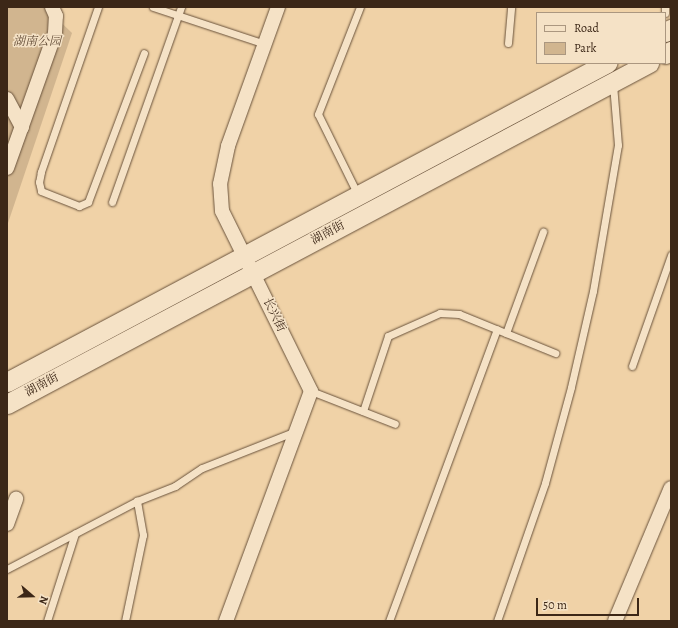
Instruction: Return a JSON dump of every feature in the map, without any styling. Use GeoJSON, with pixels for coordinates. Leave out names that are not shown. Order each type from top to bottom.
{"type":"FeatureCollection","features":[{"type":"Feature","properties":{"kind":"main road","name":"湖南街"},"geometry":{"type":"LineString","coordinates":[[7,404],[249,265],[358,195],[606,64]]}},
{"type":"Feature","properties":{"kind":"main road","name":"湖南街"},"geometry":{"type":"LineString","coordinates":[[7,382],[249,265],[647,64]]}},
{"type":"Feature","properties":{"kind":"street"},"geometry":{"type":"LineString","coordinates":[[7,168],[55,33],[56,16],[52,7]]}},
{"type":"Feature","properties":{"kind":"street","name":"长兴街"},"geometry":{"type":"LineString","coordinates":[[278,7],[228,146],[220,184],[222,211],[311,391]]}},
{"type":"Feature","properties":{"kind":"street"},"geometry":{"type":"LineString","coordinates":[[7,99],[22,127]]}},
{"type":"Feature","properties":{"kind":"street"},"geometry":{"type":"LineString","coordinates":[[226,621],[311,391]]}},
{"type":"Feature","properties":{"kind":"street"},"geometry":{"type":"LineString","coordinates":[[615,621],[671,488]]}},
{"type":"Feature","properties":{"kind":"street"},"geometry":{"type":"LineString","coordinates":[[7,524],[16,499]]}},
{"type":"Feature","properties":{"kind":"lane"},"geometry":{"type":"LineString","coordinates":[[98,7],[41,172],[39,182],[41,191],[79,206],[88,202],[144,53]]}},
{"type":"Feature","properties":{"kind":"lane"},"geometry":{"type":"LineString","coordinates":[[154,7],[265,44]]}},
{"type":"Feature","properties":{"kind":"lane"},"geometry":{"type":"LineString","coordinates":[[112,202],[181,7]]}},
{"type":"Feature","properties":{"kind":"lane"},"geometry":{"type":"LineString","coordinates":[[358,195],[318,114],[360,7]]}},
{"type":"Feature","properties":{"kind":"lane"},"geometry":{"type":"LineString","coordinates":[[508,43],[510,7]]}},
{"type":"Feature","properties":{"kind":"lane"},"geometry":{"type":"LineString","coordinates":[[497,621],[545,483],[571,387],[593,291],[618,145],[613,82]]}},
{"type":"Feature","properties":{"kind":"lane"},"geometry":{"type":"LineString","coordinates":[[506,333],[543,232]]}},
{"type":"Feature","properties":{"kind":"lane"},"geometry":{"type":"LineString","coordinates":[[632,366],[671,255]]}},
{"type":"Feature","properties":{"kind":"lane"},"geometry":{"type":"LineString","coordinates":[[363,411],[388,336],[440,313],[459,314],[555,353]]}},
{"type":"Feature","properties":{"kind":"lane"},"geometry":{"type":"LineString","coordinates":[[389,621],[497,330]]}},
{"type":"Feature","properties":{"kind":"lane"},"geometry":{"type":"LineString","coordinates":[[311,391],[395,424]]}},
{"type":"Feature","properties":{"kind":"lane"},"geometry":{"type":"LineString","coordinates":[[7,569],[137,501],[175,486],[202,468],[296,431]]}},
{"type":"Feature","properties":{"kind":"lane"},"geometry":{"type":"LineString","coordinates":[[125,621],[143,534],[137,501]]}},
{"type":"Feature","properties":{"kind":"lane"},"geometry":{"type":"LineString","coordinates":[[47,621],[75,533]]}},
{"type":"Feature","properties":{"kind":"green space","name":"湖南公园"},"geometry":{"type":"Polygon","coordinates":[[[7,7],[45,7],[72,33],[7,226],[7,7]]]}}]}
